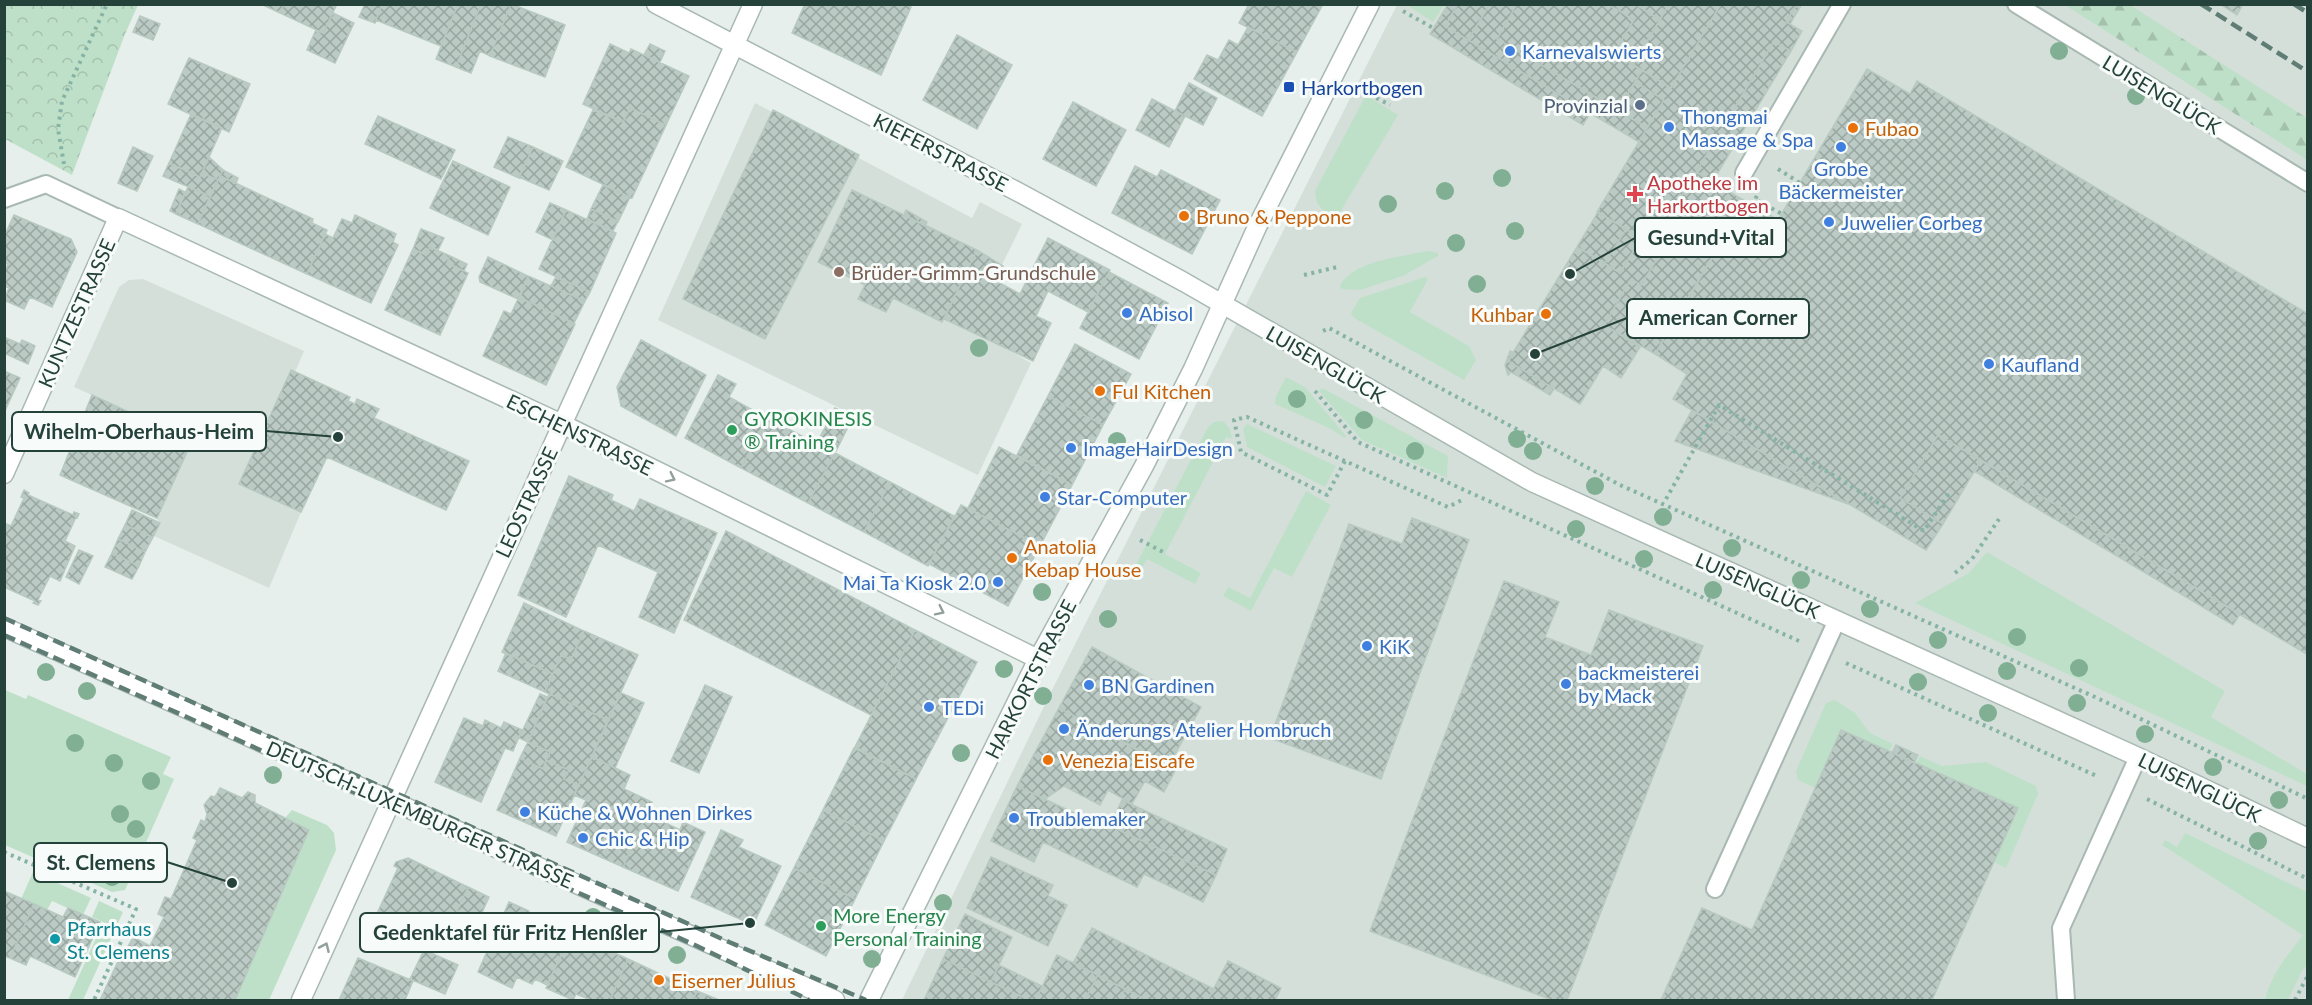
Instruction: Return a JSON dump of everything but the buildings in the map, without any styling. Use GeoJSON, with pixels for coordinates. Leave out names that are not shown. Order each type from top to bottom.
{"type":"FeatureCollection","features":[{"type":"Feature","properties":{"kind":"street","name":"KIEFERSTRASSE"},"geometry":{"type":"LineString","coordinates":[[656,4],[1020,193],[1173,276],[1222,306]]}},
{"type":"Feature","properties":{"kind":"street","name":"LEOSTRASSE"},"geometry":{"type":"LineString","coordinates":[[301,1000],[753,4]]}},
{"type":"Feature","properties":{"kind":"street","name":"HARKORTSTRASSE"},"geometry":{"type":"LineString","coordinates":[[869,1000],[1038,659],[1144,466],[1222,306],[1257,227],[1370,4]]}},
{"type":"Feature","properties":{"kind":"street","name":"ESCHENSTRASSE"},"geometry":{"type":"LineString","coordinates":[[118,218],[562,424],[1038,659]]}},
{"type":"Feature","properties":{"kind":"street","name":"KUNTZESTRASSE"},"geometry":{"type":"LineString","coordinates":[[4,474],[118,218]]}},
{"type":"Feature","properties":{"kind":"street","name":"LUISENGLÜCK"},"geometry":{"type":"LineString","coordinates":[[1222,306],[1532,482],[2138,757],[2307,838]]}},
{"type":"Feature","properties":{"kind":"street","name":"DEUTSCH-LUXEMBURGER STRASSE"},"geometry":{"type":"LineString","coordinates":[[4,627],[836,1000]]}},
{"type":"Feature","properties":{"kind":"lane"},"geometry":{"type":"LineString","coordinates":[[1744,173],[1842,4]]}},
{"type":"Feature","properties":{"kind":"lane","name":"LUISENGLÜCK"},"geometry":{"type":"LineString","coordinates":[[2016,4],[2307,183]]}},
{"type":"Feature","properties":{"kind":"lane"},"geometry":{"type":"LineString","coordinates":[[4,199],[46,184],[118,218]]}},
{"type":"Feature","properties":{"kind":"lane"},"geometry":{"type":"LineString","coordinates":[[1715,890],[1837,620]]}},
{"type":"Feature","properties":{"kind":"lane"},"geometry":{"type":"LineString","coordinates":[[2066,1000],[2061,928],[2138,757]]}},
{"type":"Feature","properties":{"kind":"path"},"geometry":{"type":"LineString","coordinates":[[70,195],[58,129],[62,101],[104,12],[105,4]]}},
{"type":"Feature","properties":{"kind":"path"},"geometry":{"type":"LineString","coordinates":[[1403,11],[1433,28]]}},
{"type":"Feature","properties":{"kind":"path"},"geometry":{"type":"LineString","coordinates":[[1363,91],[1390,105]]}},
{"type":"Feature","properties":{"kind":"path"},"geometry":{"type":"LineString","coordinates":[[1775,167],[1800,183]]}},
{"type":"Feature","properties":{"kind":"path"},"geometry":{"type":"LineString","coordinates":[[1760,191],[1755,199],[1782,214]]}},
{"type":"Feature","properties":{"kind":"path"},"geometry":{"type":"LineString","coordinates":[[1304,275],[1337,267]]}},
{"type":"Feature","properties":{"kind":"path"},"geometry":{"type":"LineString","coordinates":[[2307,800],[2095,697],[1620,485],[1329,328],[1296,346],[1315,391],[1358,442],[2123,788],[2307,879]]}},
{"type":"Feature","properties":{"kind":"path"},"geometry":{"type":"LineString","coordinates":[[1666,499],[1719,405],[1924,531],[1952,490]]}},
{"type":"Feature","properties":{"kind":"path"},"geometry":{"type":"LineString","coordinates":[[1345,461],[1327,495],[1242,452],[1234,420],[1247,417],[1448,507],[1464,499]]}},
{"type":"Feature","properties":{"kind":"path"},"geometry":{"type":"LineString","coordinates":[[1955,573],[1972,559],[1999,519]]}},
{"type":"Feature","properties":{"kind":"path"},"geometry":{"type":"LineString","coordinates":[[1140,540],[1165,553]]}},
{"type":"Feature","properties":{"kind":"path"},"geometry":{"type":"LineString","coordinates":[[4,852],[136,909],[94,1000]]}},
{"type":"Feature","properties":{"kind":"path"},"geometry":{"type":"LineString","coordinates":[[2295,1000],[2307,975]]}},
{"type":"Feature","properties":{"kind":"shaded area"},"geometry":{"type":"Polygon","coordinates":[[[1397,5],[2307,5],[2307,1000],[902,1000],[1050,694],[1397,5]]]}},
{"type":"Feature","properties":{"kind":"shaded area","name":"Brüder-Grimm-Grundschule"},"geometry":{"type":"Polygon","coordinates":[[[755,103],[972,218],[980,202],[1022,224],[971,328],[1031,363],[978,475],[658,320],[755,103]]]}},
{"type":"Feature","properties":{"kind":"shaded area"},"geometry":{"type":"Polygon","coordinates":[[[143,279],[304,351],[295,372],[290,370],[239,484],[301,512],[269,588],[154,536],[159,523],[157,518],[60,475],[92,395],[74,387],[119,287],[129,280],[143,279]]]}},
{"type":"Feature","properties":{"kind":"green space"},"geometry":{"type":"Polygon","coordinates":[[[1411,4],[1444,5],[1433,22],[1410,7],[1411,4]]]}},
{"type":"Feature","properties":{"kind":"green space"},"geometry":{"type":"Polygon","coordinates":[[[4,5],[138,5],[72,175],[5,139],[4,5]]]}},
{"type":"Feature","properties":{"kind":"green space"},"geometry":{"type":"Polygon","coordinates":[[[2065,5],[2130,5],[2307,118],[2307,160],[2065,5]]]}},
{"type":"Feature","properties":{"kind":"green space"},"geometry":{"type":"Polygon","coordinates":[[[1366,95],[1398,115],[1339,214],[1326,214],[1317,203],[1315,191],[1366,95]]]}},
{"type":"Feature","properties":{"kind":"green space"},"geometry":{"type":"Polygon","coordinates":[[[1427,251],[1438,253],[1438,256],[1403,276],[1360,290],[1341,289],[1340,285],[1348,276],[1368,265],[1427,251]]]}},
{"type":"Feature","properties":{"kind":"green space"},"geometry":{"type":"Polygon","coordinates":[[[1425,277],[1428,279],[1410,312],[1469,346],[1476,360],[1464,380],[1354,318],[1351,313],[1360,298],[1425,277]]]}},
{"type":"Feature","properties":{"kind":"green space"},"geometry":{"type":"Polygon","coordinates":[[[1286,377],[1305,387],[1346,436],[1345,438],[1331,429],[1275,404],[1276,396],[1286,377]]]}},
{"type":"Feature","properties":{"kind":"green space"},"geometry":{"type":"Polygon","coordinates":[[[1322,388],[1448,456],[1447,478],[1362,440],[1319,391],[1322,388]]]}},
{"type":"Feature","properties":{"kind":"green space"},"geometry":{"type":"Polygon","coordinates":[[[1223,421],[1230,429],[1232,439],[1226,437],[1165,554],[1201,573],[1195,584],[1147,559],[1136,579],[1130,576],[1208,427],[1214,422],[1223,421]]]}},
{"type":"Feature","properties":{"kind":"green space"},"geometry":{"type":"Polygon","coordinates":[[[1247,424],[1336,466],[1325,487],[1247,447],[1243,429],[1247,424]]]}},
{"type":"Feature","properties":{"kind":"green space"},"geometry":{"type":"Polygon","coordinates":[[[1306,491],[1331,505],[1292,577],[1274,568],[1251,611],[1223,596],[1228,587],[1250,598],[1306,491]]]}},
{"type":"Feature","properties":{"kind":"green space"},"geometry":{"type":"Polygon","coordinates":[[[1987,552],[2225,691],[2211,717],[2307,774],[2307,786],[1915,603],[1969,573],[1987,552]]]}},
{"type":"Feature","properties":{"kind":"green space"},"geometry":{"type":"Polygon","coordinates":[[[5,690],[26,699],[28,695],[171,757],[163,774],[174,779],[125,890],[112,892],[5,845],[5,690]]]}},
{"type":"Feature","properties":{"kind":"green space"},"geometry":{"type":"Polygon","coordinates":[[[1835,700],[1855,713],[1870,733],[1893,744],[1889,751],[1841,730],[1815,788],[1798,780],[1796,771],[1826,703],[1835,700]]]}},
{"type":"Feature","properties":{"kind":"green space"},"geometry":{"type":"Polygon","coordinates":[[[1920,756],[1942,766],[1986,762],[2036,786],[2038,794],[2006,868],[1994,862],[1916,763],[1920,756]]]}},
{"type":"Feature","properties":{"kind":"green space"},"geometry":{"type":"Polygon","coordinates":[[[292,810],[327,825],[334,833],[336,850],[269,1000],[235,1000],[309,831],[285,818],[292,810]]]}},
{"type":"Feature","properties":{"kind":"green space"},"geometry":{"type":"Polygon","coordinates":[[[2185,833],[2307,892],[2307,965],[2288,1000],[2265,1000],[2275,974],[2303,935],[2162,845],[2165,840],[2177,847],[2185,833]]]}},
{"type":"Feature","properties":{"kind":"green space"},"geometry":{"type":"Polygon","coordinates":[[[33,872],[91,898],[83,915],[52,901],[47,910],[21,899],[33,872]]]}},
{"type":"Feature","properties":{"kind":"green space"},"geometry":{"type":"Polygon","coordinates":[[[99,901],[123,912],[83,1000],[68,1000],[101,927],[105,928],[107,924],[92,917],[99,901]]]}},
{"type":"Feature","properties":{"kind":"railway"},"geometry":{"type":"LineString","coordinates":[[2201,4],[2308,72]]}},
{"type":"Feature","properties":{"kind":"railway"},"geometry":{"type":"LineString","coordinates":[[2294,4],[2308,13]]}},
{"type":"Feature","properties":{"kind":"railway"},"geometry":{"type":"LineString","coordinates":[[4,618],[729,942],[866,1000]]}},
{"type":"Feature","properties":{"kind":"railway"},"geometry":{"type":"LineString","coordinates":[[4,635],[697,946],[809,1000]]}},
{"type":"Feature","properties":{"kind":"place","name":"Karnevalswierts"},"geometry":{"type":"Point","coordinates":[1510,51]}},
{"type":"Feature","properties":{"kind":"place","name":"Harkortbogen"},"geometry":{"type":"Point","coordinates":[1289,87]}},
{"type":"Feature","properties":{"kind":"place","name":"Provinzial"},"geometry":{"type":"Point","coordinates":[1640,105]}},
{"type":"Feature","properties":{"kind":"place","name":"Thongmai Massage & Spa"},"geometry":{"type":"Point","coordinates":[1669,127]}},
{"type":"Feature","properties":{"kind":"place","name":"Fubao"},"geometry":{"type":"Point","coordinates":[1853,128]}},
{"type":"Feature","properties":{"kind":"place","name":"Grobe Bäckermeister"},"geometry":{"type":"Point","coordinates":[1841,147]}},
{"type":"Feature","properties":{"kind":"place","name":"Apotheke im Harkortbogen"},"geometry":{"type":"Point","coordinates":[1635,194]}},
{"type":"Feature","properties":{"kind":"place","name":"Bruno & Peppone"},"geometry":{"type":"Point","coordinates":[1184,216]}},
{"type":"Feature","properties":{"kind":"place","name":"Juwelier Corbeg"},"geometry":{"type":"Point","coordinates":[1829,222]}},
{"type":"Feature","properties":{"kind":"place","name":"Brüder-Grimm-Grundschule"},"geometry":{"type":"Point","coordinates":[839,272]}},
{"type":"Feature","properties":{"kind":"place","name":"Gesund+Vital"},"geometry":{"type":"Point","coordinates":[1570,274]}},
{"type":"Feature","properties":{"kind":"place","name":"Abisol"},"geometry":{"type":"Point","coordinates":[1127,313]}},
{"type":"Feature","properties":{"kind":"place","name":"Kuhbar"},"geometry":{"type":"Point","coordinates":[1546,314]}},
{"type":"Feature","properties":{"kind":"place","name":"American Corner"},"geometry":{"type":"Point","coordinates":[1535,354]}},
{"type":"Feature","properties":{"kind":"place","name":"Kaufland"},"geometry":{"type":"Point","coordinates":[1989,364]}},
{"type":"Feature","properties":{"kind":"place","name":"Ful Kitchen"},"geometry":{"type":"Point","coordinates":[1100,391]}},
{"type":"Feature","properties":{"kind":"place","name":"GYROKINESIS ® Training"},"geometry":{"type":"Point","coordinates":[732,430]}},
{"type":"Feature","properties":{"kind":"place","name":"Wihelm-Oberhaus-Heim"},"geometry":{"type":"Point","coordinates":[338,437]}},
{"type":"Feature","properties":{"kind":"place","name":"ImageHairDesign"},"geometry":{"type":"Point","coordinates":[1071,448]}},
{"type":"Feature","properties":{"kind":"place","name":"Star-Computer"},"geometry":{"type":"Point","coordinates":[1045,497]}},
{"type":"Feature","properties":{"kind":"place","name":"Anatolia Kebap House"},"geometry":{"type":"Point","coordinates":[1012,558]}},
{"type":"Feature","properties":{"kind":"place","name":"Mai Ta Kiosk 2.0"},"geometry":{"type":"Point","coordinates":[998,582]}},
{"type":"Feature","properties":{"kind":"place","name":"KiK"},"geometry":{"type":"Point","coordinates":[1367,646]}},
{"type":"Feature","properties":{"kind":"place","name":"backmeisterei by Mack"},"geometry":{"type":"Point","coordinates":[1566,684]}},
{"type":"Feature","properties":{"kind":"place","name":"BN Gardinen"},"geometry":{"type":"Point","coordinates":[1089,685]}},
{"type":"Feature","properties":{"kind":"place","name":"TEDi"},"geometry":{"type":"Point","coordinates":[929,707]}},
{"type":"Feature","properties":{"kind":"place","name":"Änderungs Atelier Hombruch"},"geometry":{"type":"Point","coordinates":[1064,729]}},
{"type":"Feature","properties":{"kind":"place","name":"Venezia Eiscafe"},"geometry":{"type":"Point","coordinates":[1048,760]}},
{"type":"Feature","properties":{"kind":"place","name":"Küche & Wohnen Dirkes"},"geometry":{"type":"Point","coordinates":[525,812]}},
{"type":"Feature","properties":{"kind":"place","name":"Troublemaker"},"geometry":{"type":"Point","coordinates":[1014,818]}},
{"type":"Feature","properties":{"kind":"place","name":"Chic & Hip"},"geometry":{"type":"Point","coordinates":[583,838]}},
{"type":"Feature","properties":{"kind":"place","name":"St. Clemens"},"geometry":{"type":"Point","coordinates":[232,883]}},
{"type":"Feature","properties":{"kind":"place","name":"Gedenktafel für Fritz Henßler"},"geometry":{"type":"Point","coordinates":[750,923]}},
{"type":"Feature","properties":{"kind":"place","name":"More Energy Personal Training"},"geometry":{"type":"Point","coordinates":[821,926]}},
{"type":"Feature","properties":{"kind":"place","name":"Pfarrhaus St. Clemens"},"geometry":{"type":"Point","coordinates":[55,939]}},
{"type":"Feature","properties":{"kind":"place","name":"Eiserner Julius"},"geometry":{"type":"Point","coordinates":[659,980]}}]}
